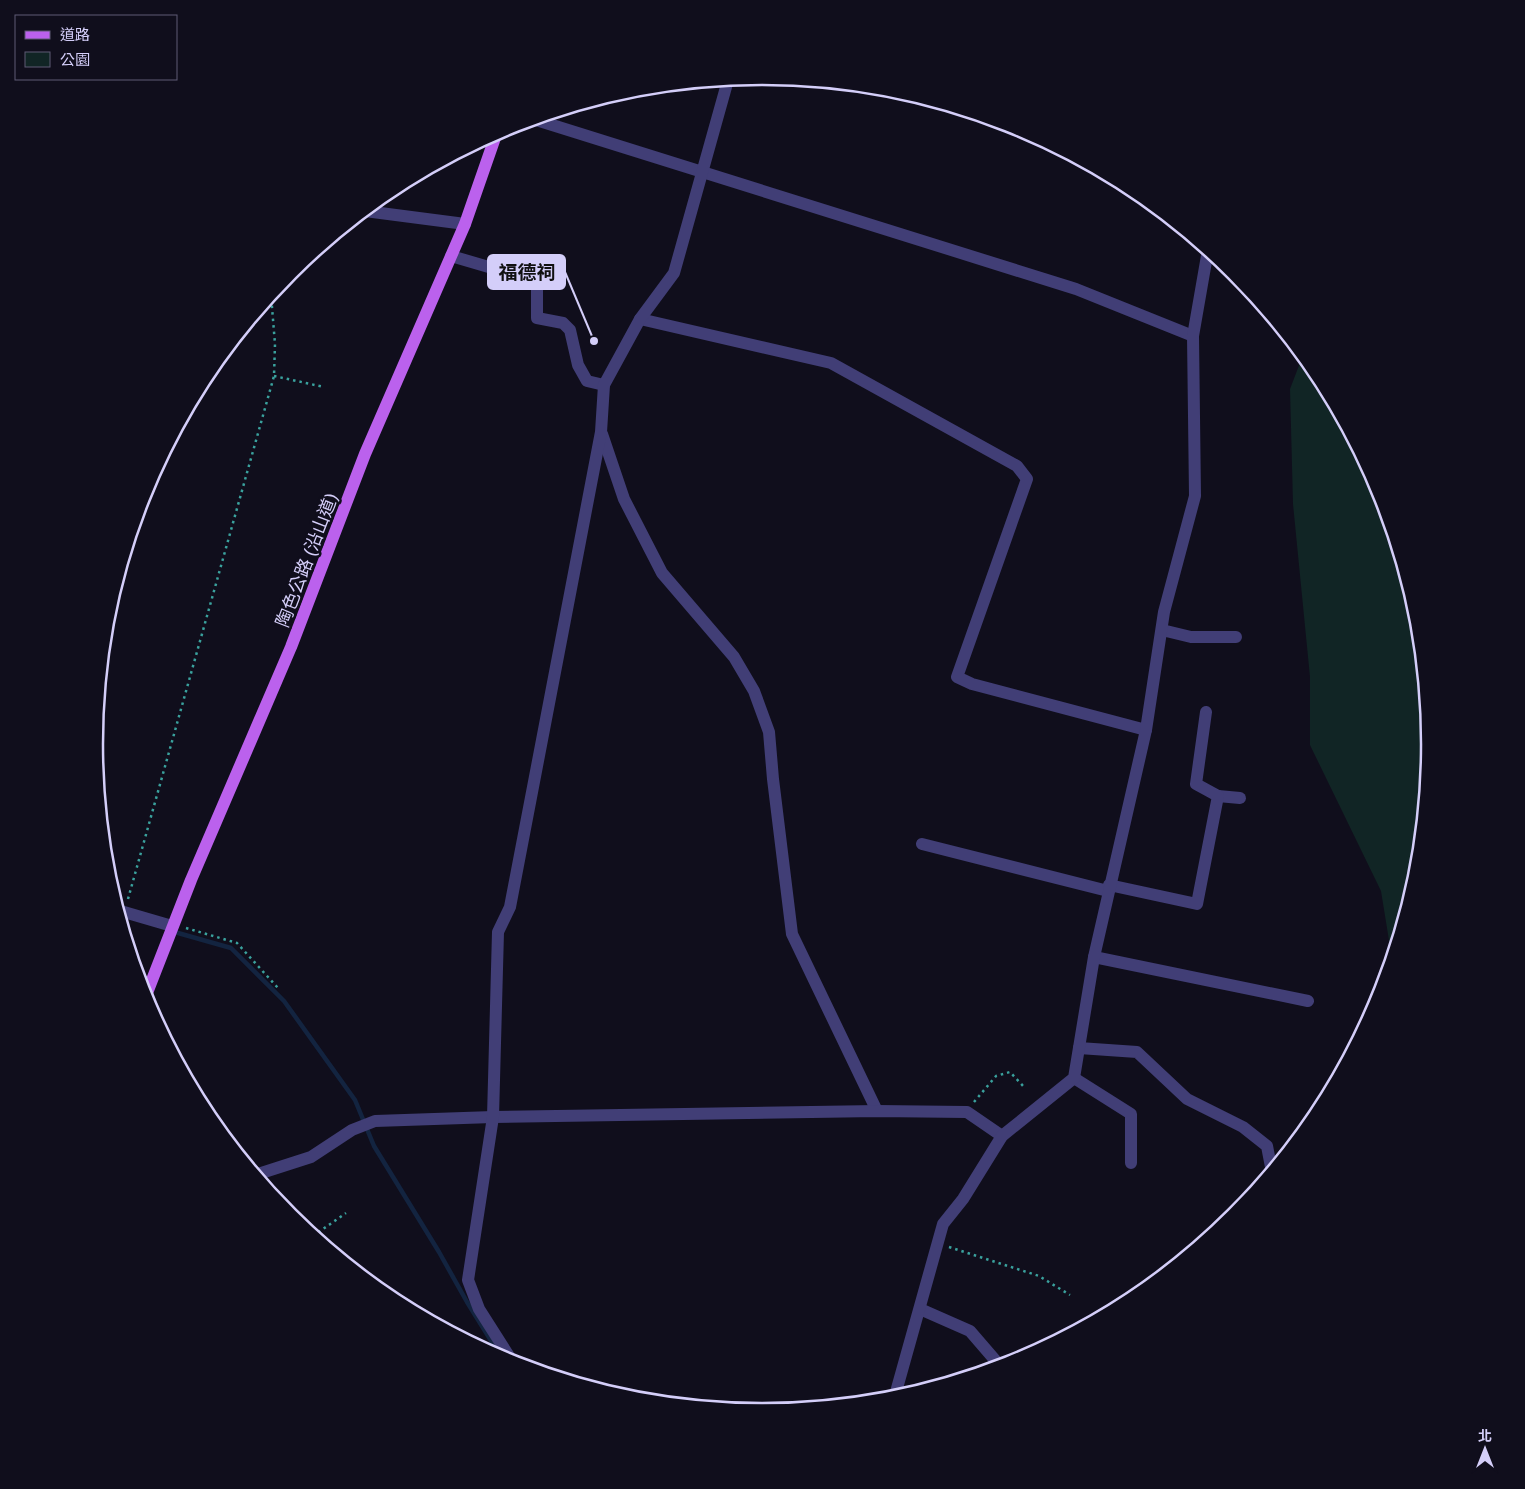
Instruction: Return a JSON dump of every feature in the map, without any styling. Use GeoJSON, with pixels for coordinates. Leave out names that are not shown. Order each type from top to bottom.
{"type":"FeatureCollection","features":[{"type":"Feature","properties":{"kind":"main road","name":"陶色公路 (沿山道)"},"geometry":{"type":"LineString","coordinates":[[149,985],[172,926],[292,647],[365,454],[465,224],[493,143]]}},
{"type":"Feature","properties":{"kind":"street"},"geometry":{"type":"LineString","coordinates":[[507,1353],[480,1309],[468,1280],[493,1117],[498,932],[510,907],[601,432],[604,386],[640,319],[674,273],[726,86]]}},
{"type":"Feature","properties":{"kind":"street"},"geometry":{"type":"LineString","coordinates":[[544,122],[1076,289],[1193,336]]}},
{"type":"Feature","properties":{"kind":"street"},"geometry":{"type":"LineString","coordinates":[[375,211],[465,224]]}},
{"type":"Feature","properties":{"kind":"street"},"geometry":{"type":"LineString","coordinates":[[451,256],[537,281],[537,318],[563,323],[570,330],[578,364],[587,381],[604,386]]}},
{"type":"Feature","properties":{"kind":"street"},"geometry":{"type":"LineString","coordinates":[[897,1390],[943,1224],[963,1199],[1002,1136],[1074,1078],[1094,957],[1146,730],[1164,612],[1195,496],[1193,336],[1207,258]]}},
{"type":"Feature","properties":{"kind":"street"},"geometry":{"type":"LineString","coordinates":[[640,319],[831,363],[1017,466],[1027,480],[957,677],[972,684],[1146,730]]}},
{"type":"Feature","properties":{"kind":"street"},"geometry":{"type":"LineString","coordinates":[[601,432],[624,500],[662,573],[734,657],[754,691],[769,732],[792,934],[877,1111]]}},
{"type":"Feature","properties":{"kind":"street"},"geometry":{"type":"LineString","coordinates":[[1162,630],[1191,637],[1236,636]]}},
{"type":"Feature","properties":{"kind":"street"},"geometry":{"type":"LineString","coordinates":[[1206,712],[1196,784],[1218,796],[1240,798]]}},
{"type":"Feature","properties":{"kind":"street"},"geometry":{"type":"LineString","coordinates":[[922,844],[1109,888],[1196,904],[1218,796]]}},
{"type":"Feature","properties":{"kind":"street"},"geometry":{"type":"LineString","coordinates":[[125,913],[172,926]]}},
{"type":"Feature","properties":{"kind":"street"},"geometry":{"type":"LineString","coordinates":[[1094,957],[1308,1001]]}},
{"type":"Feature","properties":{"kind":"street"},"geometry":{"type":"LineString","coordinates":[[1079,1048],[1137,1052],[1187,1099],[1243,1127],[1267,1146],[1271,1164]]}},
{"type":"Feature","properties":{"kind":"street"},"geometry":{"type":"LineString","coordinates":[[1074,1078],[1131,1114],[1131,1163]]}},
{"type":"Feature","properties":{"kind":"street"},"geometry":{"type":"LineString","coordinates":[[262,1173],[311,1157],[352,1130],[376,1121],[493,1117],[877,1111],[967,1112],[1002,1136]]}},
{"type":"Feature","properties":{"kind":"street"},"geometry":{"type":"LineString","coordinates":[[920,1309],[970,1331],[995,1361]]}},
{"type":"Feature","properties":{"kind":"path"},"geometry":{"type":"LineString","coordinates":[[123,905],[274,376],[275,344],[272,305]]}},
{"type":"Feature","properties":{"kind":"path"},"geometry":{"type":"LineString","coordinates":[[274,376],[324,387]]}},
{"type":"Feature","properties":{"kind":"path"},"geometry":{"type":"LineString","coordinates":[[172,926],[237,943],[278,988]]}},
{"type":"Feature","properties":{"kind":"path"},"geometry":{"type":"LineString","coordinates":[[967,1112],[996,1076],[1010,1072],[1025,1088]]}},
{"type":"Feature","properties":{"kind":"path"},"geometry":{"type":"LineString","coordinates":[[319,1232],[346,1213]]}},
{"type":"Feature","properties":{"kind":"path"},"geometry":{"type":"LineString","coordinates":[[938,1243],[1039,1276],[1070,1295]]}},
{"type":"Feature","properties":{"kind":"green space"},"geometry":{"type":"Polygon","coordinates":[[[1300,363],[1334,415],[1372,492],[1400,574],[1409,616],[1421,701],[1421,788],[1409,873],[1400,915],[1390,947],[1381,891],[1310,745],[1310,677],[1293,504],[1290,389],[1300,363]]]}},
{"type":"Feature","properties":{"kind":"waterway"},"geometry":{"type":"LineString","coordinates":[[171,931],[231,948],[284,1001],[355,1100],[374,1146],[495,1347]]}},
{"type":"Feature","properties":{"kind":"place","name":"福德祠"},"geometry":{"type":"Point","coordinates":[594,341]}}]}
